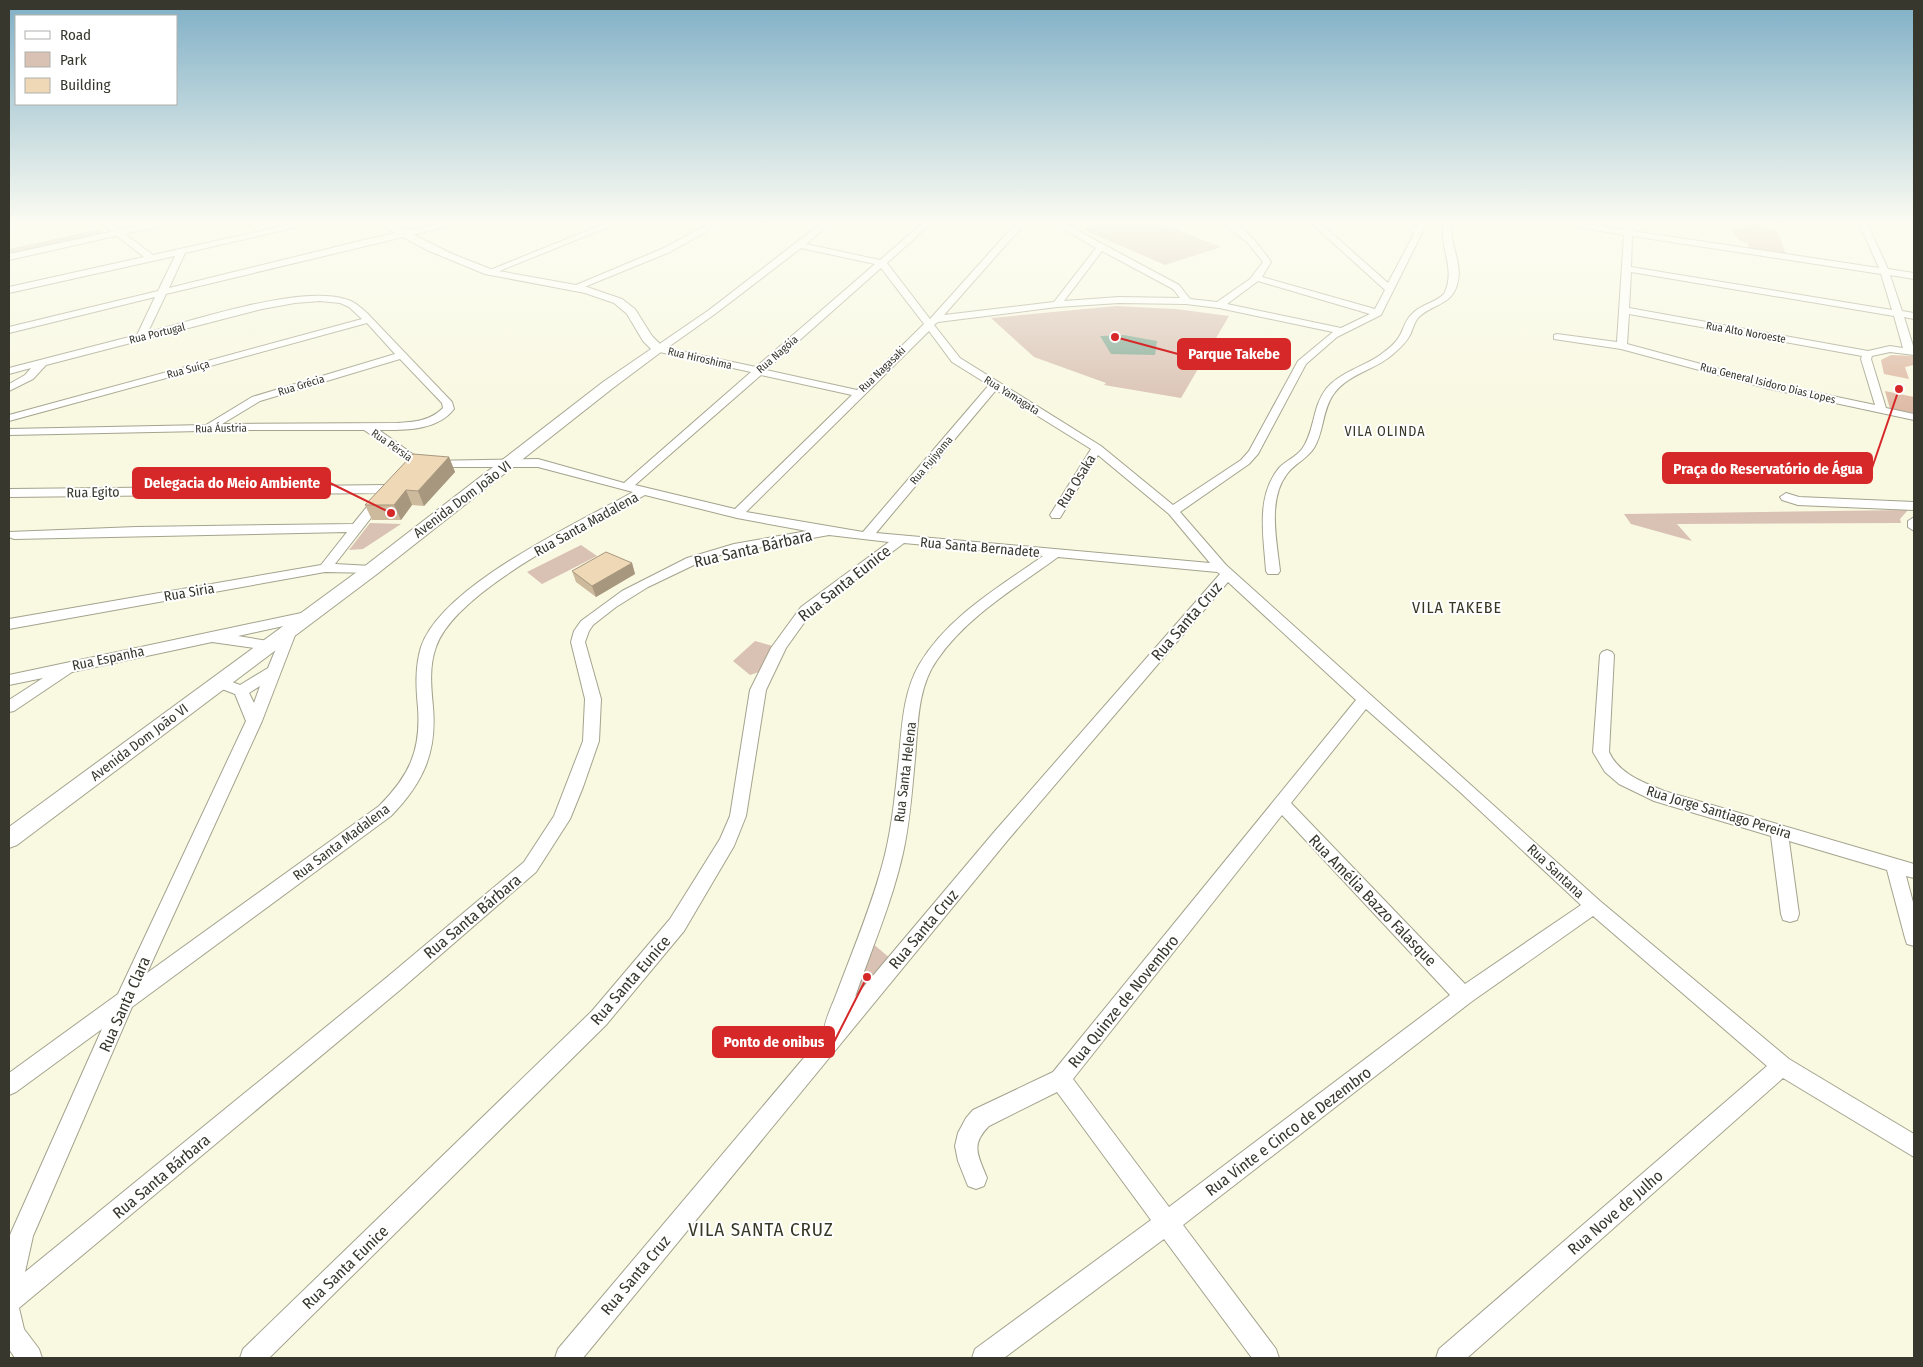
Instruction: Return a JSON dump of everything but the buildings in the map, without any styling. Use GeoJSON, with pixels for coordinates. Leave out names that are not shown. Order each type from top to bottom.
{"type":"FeatureCollection","features":[{"type":"Feature","properties":{"kind":"street"},"geometry":{"type":"LineString","coordinates":[[9,290],[32,285]]}},
{"type":"Feature","properties":{"kind":"street"},"geometry":{"type":"LineString","coordinates":[[141,337],[165,285]]}},
{"type":"Feature","properties":{"kind":"street"},"geometry":{"type":"LineString","coordinates":[[9,330],[198,285]]}},
{"type":"Feature","properties":{"kind":"street"},"geometry":{"type":"LineString","coordinates":[[557,285],[602,295],[620,302],[632,310],[646,337],[659,349],[747,285]]}},
{"type":"Feature","properties":{"kind":"street"},"geometry":{"type":"LineString","coordinates":[[574,288],[583,285]]}},
{"type":"Feature","properties":{"kind":"street","name":"Rua Nagóia"},"geometry":{"type":"LineString","coordinates":[[626,487],[857,285]]}},
{"type":"Feature","properties":{"kind":"street","name":"Rua Yamagata"},"geometry":{"type":"LineString","coordinates":[[900,285],[913,304],[932,322],[956,360],[1097,448],[1174,511],[1224,571]]}},
{"type":"Feature","properties":{"kind":"street","name":"Rua Nagasaki"},"geometry":{"type":"LineString","coordinates":[[737,514],[932,322],[937,306],[959,285]]}},
{"type":"Feature","properties":{"kind":"street"},"geometry":{"type":"LineString","coordinates":[[1057,304],[1072,285]]}},
{"type":"Feature","properties":{"kind":"street"},"geometry":{"type":"LineString","coordinates":[[1172,285],[1183,294],[1186,301]]}},
{"type":"Feature","properties":{"kind":"street"},"geometry":{"type":"LineString","coordinates":[[1218,305],[1247,285]]}},
{"type":"Feature","properties":{"kind":"street"},"geometry":{"type":"LineString","coordinates":[[1280,285],[1378,313]]}},
{"type":"Feature","properties":{"kind":"street"},"geometry":{"type":"LineString","coordinates":[[1384,285],[1389,289]]}},
{"type":"Feature","properties":{"kind":"street"},"geometry":{"type":"LineString","coordinates":[[1174,511],[1245,462],[1254,452],[1302,363],[1313,352],[1343,331],[1362,323],[1378,313],[1391,285]]}},
{"type":"Feature","properties":{"kind":"street"},"geometry":{"type":"LineString","coordinates":[[1273,571],[1270,522],[1271,500],[1275,485],[1282,472],[1308,449],[1318,426],[1323,404],[1330,391],[1350,375],[1389,354],[1403,338],[1410,321],[1417,313],[1448,295],[1452,285]]}},
{"type":"Feature","properties":{"kind":"street"},"geometry":{"type":"LineString","coordinates":[[1622,346],[1625,285]]}},
{"type":"Feature","properties":{"kind":"street"},"geometry":{"type":"LineString","coordinates":[[1724,285],[1914,316]]}},
{"type":"Feature","properties":{"kind":"street"},"geometry":{"type":"LineString","coordinates":[[1882,411],[1866,359],[1868,354],[1890,349],[1912,351],[1889,285]]}},
{"type":"Feature","properties":{"kind":"street"},"geometry":{"type":"LineString","coordinates":[[932,322],[962,315],[1057,304],[1119,300],[1186,301],[1218,305],[1343,331]]}},
{"type":"Feature","properties":{"kind":"street","name":"Rua Portugal"},"geometry":{"type":"LineString","coordinates":[[9,371],[289,301],[341,301],[352,305],[368,320],[446,402],[449,409],[444,415],[433,421]]}},
{"type":"Feature","properties":{"kind":"street"},"geometry":{"type":"LineString","coordinates":[[913,304],[937,306],[962,315]]}},
{"type":"Feature","properties":{"kind":"street","name":"Rua Alto Noroeste"},"geometry":{"type":"LineString","coordinates":[[1624,310],[1868,354]]}},
{"type":"Feature","properties":{"kind":"street","name":"Rua Suíça"},"geometry":{"type":"LineString","coordinates":[[9,418],[368,320]]}},
{"type":"Feature","properties":{"kind":"street","name":"Rua General Isidoro Dias Lopes"},"geometry":{"type":"LineString","coordinates":[[1557,337],[1622,346],[1770,386],[1914,417]]}},
{"type":"Feature","properties":{"kind":"street","name":"Rua Hiroshima"},"geometry":{"type":"LineString","coordinates":[[659,349],[858,393]]}},
{"type":"Feature","properties":{"kind":"street","name":"Avenida Dom João VI"},"geometry":{"type":"LineString","coordinates":[[9,839],[371,570],[608,385],[659,349]]}},
{"type":"Feature","properties":{"kind":"street","name":"Rua Grécia"},"geometry":{"type":"LineString","coordinates":[[208,428],[256,399],[401,355]]}},
{"type":"Feature","properties":{"kind":"street"},"geometry":{"type":"LineString","coordinates":[[9,388],[29,377],[42,363]]}},
{"type":"Feature","properties":{"kind":"street","name":"Rua Fujiyama"},"geometry":{"type":"LineString","coordinates":[[866,536],[995,384]]}},
{"type":"Feature","properties":{"kind":"street","name":"Rua Áustria"},"geometry":{"type":"LineString","coordinates":[[9,432],[410,426],[433,421]]}},
{"type":"Feature","properties":{"kind":"street","name":"Rua Pérsia"},"geometry":{"type":"LineString","coordinates":[[367,427],[413,466]]}},
{"type":"Feature","properties":{"kind":"street","name":"Rua Osaka"},"geometry":{"type":"LineString","coordinates":[[1056,515],[1097,448]]}},
{"type":"Feature","properties":{"kind":"street","name":"Rua Santa Bernadete"},"geometry":{"type":"LineString","coordinates":[[413,466],[538,463],[644,492],[737,514],[828,531],[900,540],[1224,571]]}},
{"type":"Feature","properties":{"kind":"street","name":"Rua Egito"},"geometry":{"type":"LineString","coordinates":[[9,493],[392,485],[355,528]]}},
{"type":"Feature","properties":{"kind":"street","name":"Rua Santa Madalena"},"geometry":{"type":"LineString","coordinates":[[9,1085],[384,811],[403,792],[415,773],[424,751],[426,732],[423,683],[424,660],[438,627],[451,613],[493,578],[512,565],[644,492]]}},
{"type":"Feature","properties":{"kind":"street"},"geometry":{"type":"LineString","coordinates":[[1786,497],[1798,501],[1914,506]]}},
{"type":"Feature","properties":{"kind":"street"},"geometry":{"type":"LineString","coordinates":[[1914,521],[1914,527]]}},
{"type":"Feature","properties":{"kind":"street"},"geometry":{"type":"LineString","coordinates":[[14,535],[355,528]]}},
{"type":"Feature","properties":{"kind":"street"},"geometry":{"type":"LineString","coordinates":[[325,568],[355,528]]}},
{"type":"Feature","properties":{"kind":"street","name":"Rua Santa Bárbara"},"geometry":{"type":"LineString","coordinates":[[9,1301],[393,984],[530,867],[562,819],[579,779],[591,741],[593,699],[578,642],[580,632],[587,622],[629,594],[683,564],[705,556],[828,531]]}},
{"type":"Feature","properties":{"kind":"street","name":"Rua Santa Eunice"},"geometry":{"type":"LineString","coordinates":[[252,1358],[599,1018],[677,925],[728,840],[738,816],[758,690],[784,638],[793,624],[806,610],[900,540]]}},
{"type":"Feature","properties":{"kind":"street","name":"Rua Santa Helena"},"geometry":{"type":"LineString","coordinates":[[831,1040],[847,988],[868,938],[891,866],[898,831],[913,703],[931,657],[968,617],[1054,554]]}},
{"type":"Feature","properties":{"kind":"street","name":"Rua Siria"},"geometry":{"type":"LineString","coordinates":[[9,624],[325,568],[371,570]]}},
{"type":"Feature","properties":{"kind":"street","name":"Rua Santana"},"geometry":{"type":"LineString","coordinates":[[1224,571],[1466,788],[1594,906],[1782,1066],[1914,1146]]}},
{"type":"Feature","properties":{"kind":"street","name":"Rua Santa Cruz"},"geometry":{"type":"LineString","coordinates":[[567,1358],[1224,571]]}},
{"type":"Feature","properties":{"kind":"street","name":"Rua Espanha"},"geometry":{"type":"LineString","coordinates":[[9,680],[307,617]]}},
{"type":"Feature","properties":{"kind":"street","name":"Rua Santa Clara"},"geometry":{"type":"LineString","coordinates":[[9,1291],[22,1235],[125,1000],[254,721],[290,630]]}},
{"type":"Feature","properties":{"kind":"street","name":"Rua Espanha"},"geometry":{"type":"LineString","coordinates":[[207,637],[270,645]]}},
{"type":"Feature","properties":{"kind":"street","name":"Rua Jorge Santiago Pereira"},"geometry":{"type":"LineString","coordinates":[[1607,655],[1600,752],[1609,766],[1621,778],[1660,796],[1914,871]]}},
{"type":"Feature","properties":{"kind":"street"},"geometry":{"type":"LineString","coordinates":[[9,707],[74,665]]}},
{"type":"Feature","properties":{"kind":"street"},"geometry":{"type":"LineString","coordinates":[[241,691],[272,672]]}},
{"type":"Feature","properties":{"kind":"street"},"geometry":{"type":"LineString","coordinates":[[220,682],[241,691],[254,721]]}},
{"type":"Feature","properties":{"kind":"street","name":"Rua Quinze de Novembro"},"geometry":{"type":"LineString","coordinates":[[1268,1358],[1060,1079],[1365,699]]}},
{"type":"Feature","properties":{"kind":"street","name":"Rua Amélia Bazzo Falasque"},"geometry":{"type":"LineString","coordinates":[[1282,804],[1464,996]]}},
{"type":"Feature","properties":{"kind":"street"},"geometry":{"type":"LineString","coordinates":[[1779,832],[1790,914]]}},
{"type":"Feature","properties":{"kind":"street"},"geometry":{"type":"LineString","coordinates":[[1894,865],[1914,938]]}},
{"type":"Feature","properties":{"kind":"street","name":"Rua Vinte e Cinco de Dezembro"},"geometry":{"type":"LineString","coordinates":[[984,1358],[1168,1222],[1464,996],[1594,906]]}},
{"type":"Feature","properties":{"kind":"street","name":"Rua Nove de Julho"},"geometry":{"type":"LineString","coordinates":[[1448,1358],[1782,1066]]}},
{"type":"Feature","properties":{"kind":"street"},"geometry":{"type":"LineString","coordinates":[[976,1178],[965,1150],[966,1138],[972,1126],[981,1118],[1060,1079]]}},
{"type":"Feature","properties":{"kind":"street"},"geometry":{"type":"LineString","coordinates":[[9,1313],[13,1334],[30,1358]]}},
{"type":"Feature","properties":{"kind":"green space"},"geometry":{"type":"Polygon","coordinates":[[[1116,306],[1176,309],[1229,316],[1181,398],[1104,385],[1106,383],[1034,357],[991,318],[1116,306]]]}},
{"type":"Feature","properties":{"kind":"green space"},"geometry":{"type":"Polygon","coordinates":[[[1908,510],[1900,519],[1901,523],[1677,524],[1692,541],[1631,524],[1624,514],[1908,510]]]}},
{"type":"Feature","properties":{"kind":"green space"},"geometry":{"type":"Polygon","coordinates":[[[370,523],[401,524],[363,549],[349,550],[370,523]]]}},
{"type":"Feature","properties":{"kind":"green space"},"geometry":{"type":"Polygon","coordinates":[[[581,545],[597,556],[542,584],[527,572],[581,545]]]}},
{"type":"Feature","properties":{"kind":"green space"},"geometry":{"type":"Polygon","coordinates":[[[755,641],[776,647],[765,670],[750,675],[733,661],[755,641]]]}},
{"type":"Feature","properties":{"kind":"green space"},"geometry":{"type":"Polygon","coordinates":[[[872,943],[891,959],[856,995],[872,943]]]}},
{"type":"Feature","properties":{"kind":"shaded area"},"geometry":{"type":"Polygon","coordinates":[[[1124,335],[1157,341],[1155,355],[1111,354],[1100,336],[1124,335]]]}},
{"type":"Feature","properties":{"kind":"shaded area"},"geometry":{"type":"Polygon","coordinates":[[[1891,355],[1914,356],[1914,365],[1905,367],[1909,379],[1884,374],[1881,360],[1891,355]]]}},
{"type":"Feature","properties":{"kind":"shaded area"},"geometry":{"type":"Polygon","coordinates":[[[1885,391],[1914,397],[1914,413],[1890,409],[1885,391]]]}},
{"type":"Feature","properties":{"kind":"place","name":"Parque Takebe"},"geometry":{"type":"Point","coordinates":[1115,337]}},
{"type":"Feature","properties":{"kind":"place","name":"Praça do Reservatório de Água"},"geometry":{"type":"Point","coordinates":[1899,389]}},
{"type":"Feature","properties":{"kind":"place","name":"Delegacia do Meio Ambiente"},"geometry":{"type":"Point","coordinates":[391,513]}},
{"type":"Feature","properties":{"kind":"place","name":"Ponto de onibus"},"geometry":{"type":"Point","coordinates":[867,977]}},
{"type":"Feature","properties":{"kind":"district","name":"VILA OLINDA"},"geometry":{"type":"Point","coordinates":[1385,431]}},
{"type":"Feature","properties":{"kind":"district","name":"VILA TAKEBE"},"geometry":{"type":"Point","coordinates":[1457,607]}},
{"type":"Feature","properties":{"kind":"district","name":"VILA SANTA CRUZ"},"geometry":{"type":"Point","coordinates":[761,1229]}}]}
